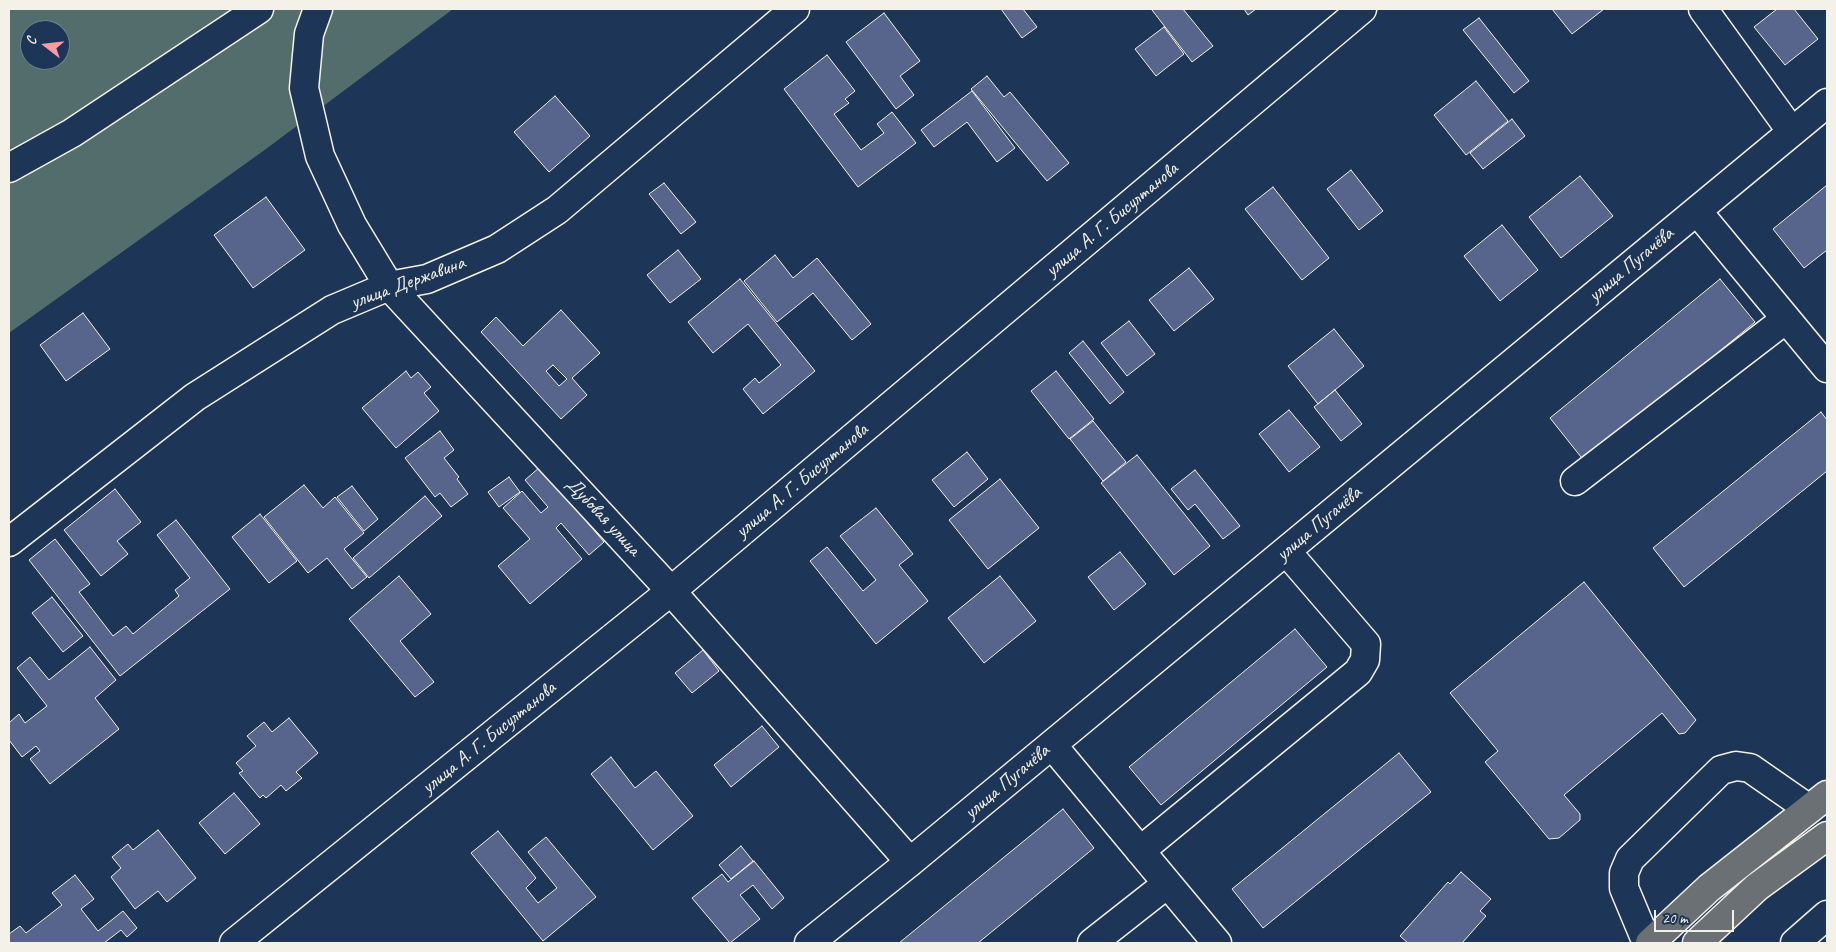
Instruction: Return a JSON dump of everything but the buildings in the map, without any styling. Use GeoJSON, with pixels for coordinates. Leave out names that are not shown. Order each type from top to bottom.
{"type":"FeatureCollection","features":[{"type":"Feature","properties":{"kind":"main road"},"geometry":{"type":"LineString","coordinates":[[1648,943],[1709,888],[1818,802]]}},
{"type":"Feature","properties":{"kind":"main road"},"geometry":{"type":"LineString","coordinates":[[1697,943],[1757,887],[1827,836]]}},
{"type":"Feature","properties":{"kind":"street"},"geometry":{"type":"LineString","coordinates":[[9,168],[72,133],[259,9]]}},
{"type":"Feature","properties":{"kind":"street","name":"Дубовая улица"},"geometry":{"type":"LineString","coordinates":[[318,9],[309,34],[304,88],[320,156],[352,225],[389,286],[671,591],[910,862]]}},
{"type":"Feature","properties":{"kind":"street","name":"улица Державина"},"geometry":{"type":"LineString","coordinates":[[9,542],[195,396],[332,310],[389,286],[427,279],[497,249],[558,210],[795,9]]}},
{"type":"Feature","properties":{"kind":"street","name":"улица А. Г. Бисултанова"},"geometry":{"type":"LineString","coordinates":[[234,943],[671,591],[1362,9]]}},
{"type":"Feature","properties":{"kind":"street"},"geometry":{"type":"LineString","coordinates":[[1704,9],[1792,132]]}},
{"type":"Feature","properties":{"kind":"street","name":"улица Пугачёва"},"geometry":{"type":"LineString","coordinates":[[809,943],[1052,745],[1827,103]]}},
{"type":"Feature","properties":{"kind":"street"},"geometry":{"type":"LineString","coordinates":[[1697,211],[1827,368]]}},
{"type":"Feature","properties":{"kind":"street"},"geometry":{"type":"LineString","coordinates":[[1575,481],[1786,319]]}},
{"type":"Feature","properties":{"kind":"street"},"geometry":{"type":"LineString","coordinates":[[1140,851],[1358,672],[1365,660],[1366,644],[1286,551]]}},
{"type":"Feature","properties":{"kind":"street"},"geometry":{"type":"LineString","coordinates":[[1052,745],[1217,943]]}},
{"type":"Feature","properties":{"kind":"street"},"geometry":{"type":"LineString","coordinates":[[1648,943],[1624,888],[1624,873],[1630,859],[1721,770],[1736,766],[1750,768],[1818,802]]}},
{"type":"Feature","properties":{"kind":"street"},"geometry":{"type":"LineString","coordinates":[[1092,943],[1167,884]]}},
{"type":"Feature","properties":{"kind":"street"},"geometry":{"type":"LineString","coordinates":[[1795,943],[1827,915]]}},
{"type":"Feature","properties":{"kind":"green space"},"geometry":{"type":"Polygon","coordinates":[[[9,9],[453,9],[266,149],[9,333],[9,9]]]}}]}
